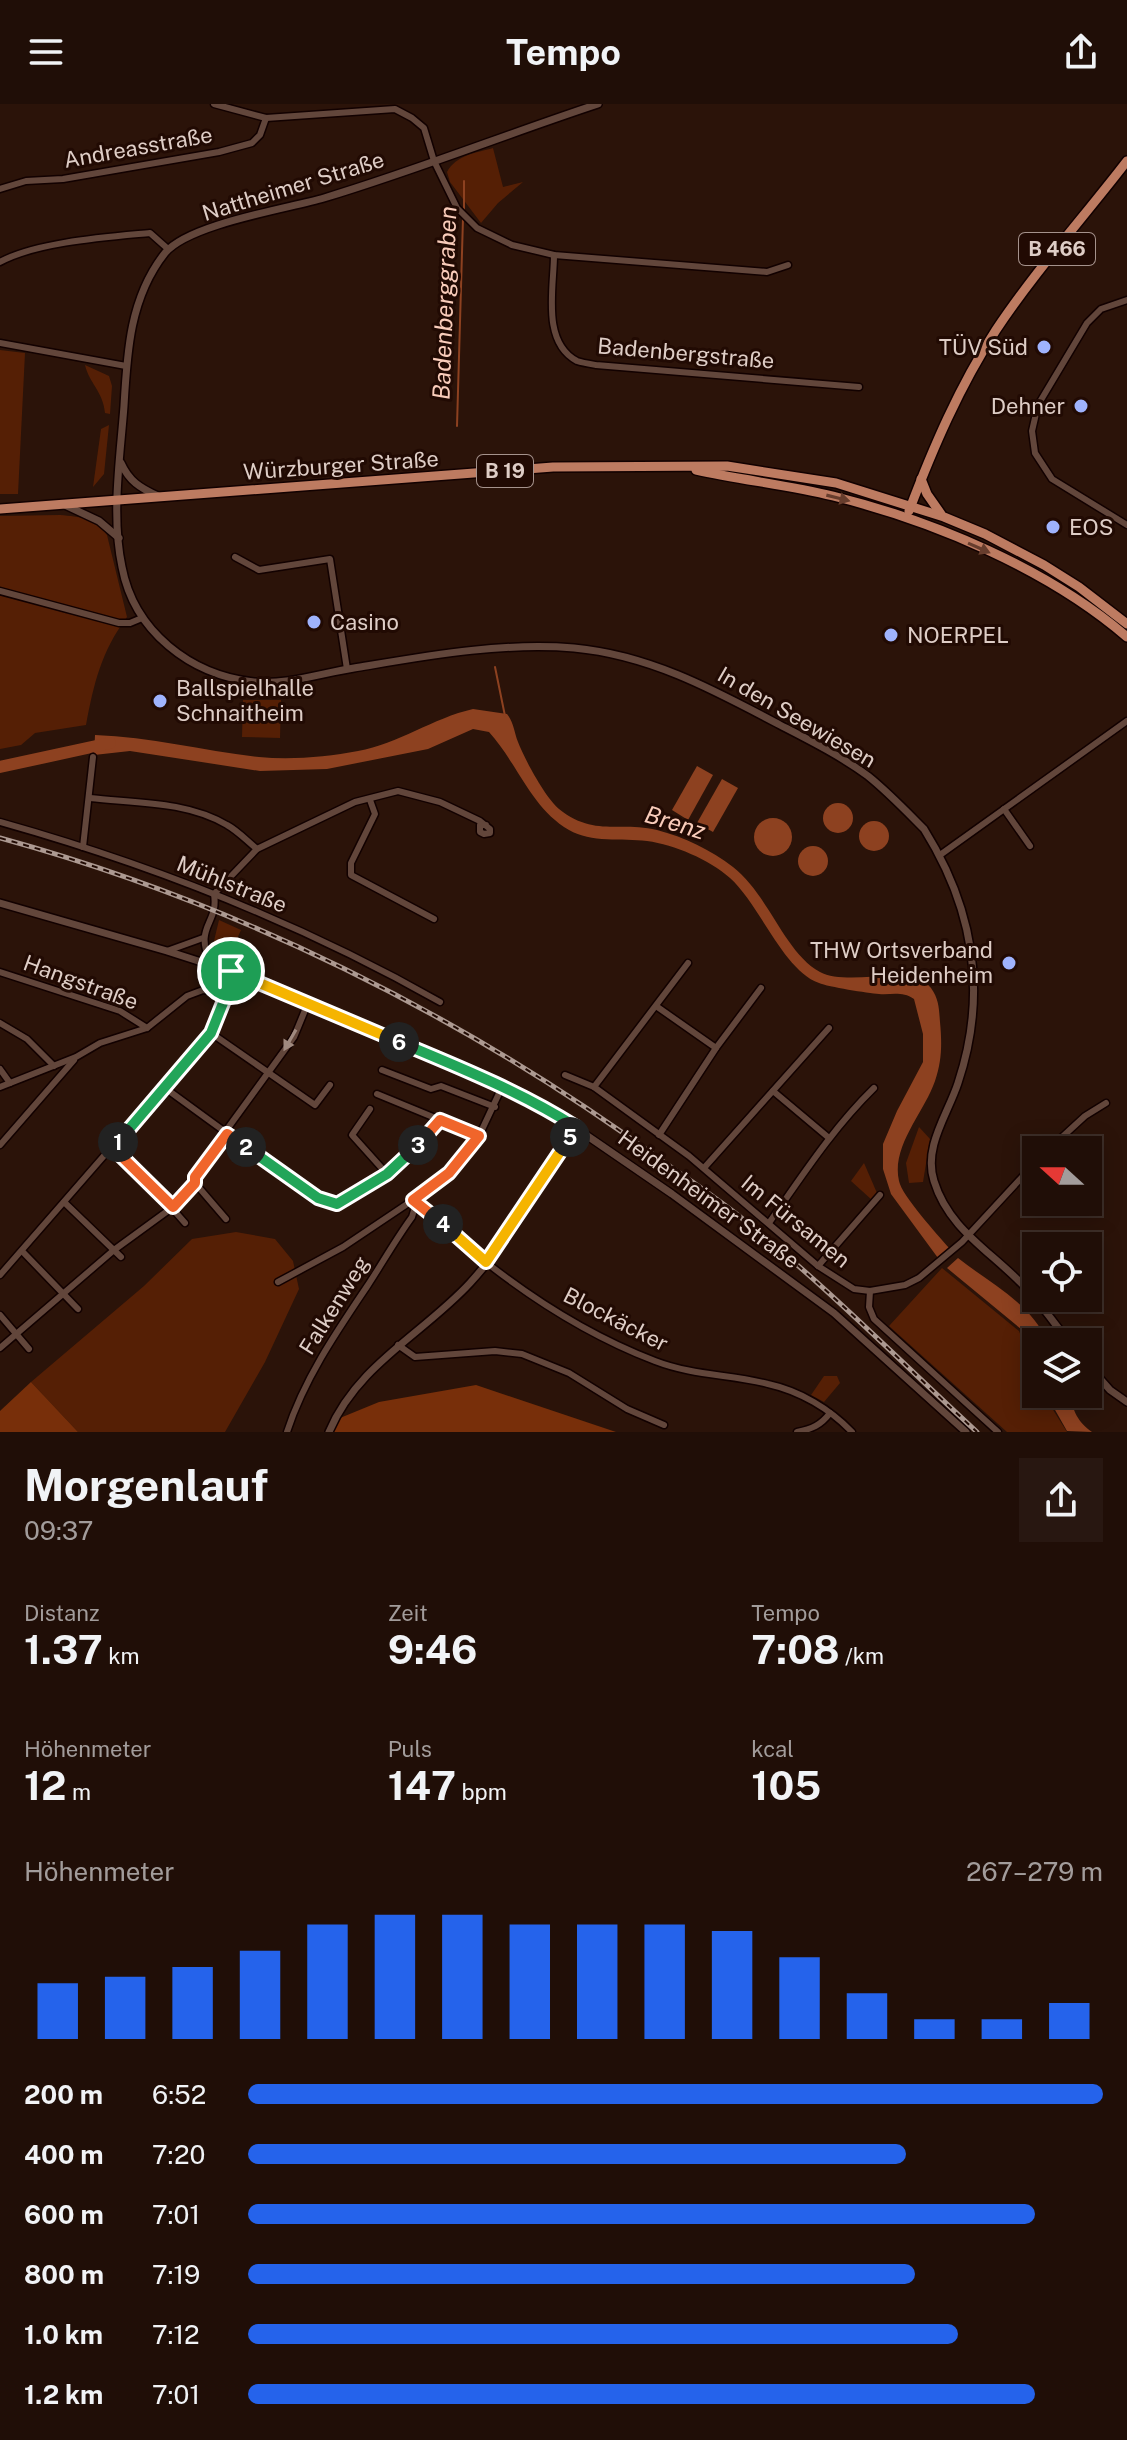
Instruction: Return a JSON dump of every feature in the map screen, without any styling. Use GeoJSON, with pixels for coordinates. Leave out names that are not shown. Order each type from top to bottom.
{"type":"FeatureCollection","features":[{"type":"Feature","properties":{"kind":"main road","name":"B 466"},"geometry":{"type":"LineString","coordinates":[[907,518],[947,416],[988,343],[1031,281],[1125,167]]}},
{"type":"Feature","properties":{"kind":"main road","name":"Würzburger Straße"},"geometry":{"type":"LineString","coordinates":[[0,509],[553,467],[727,466],[851,487],[912,506]]}},
{"type":"Feature","properties":{"kind":"main road","name":"Würzburger Straße"},"geometry":{"type":"LineString","coordinates":[[685,467],[810,491],[907,518]]}},
{"type":"Feature","properties":{"kind":"main road"},"geometry":{"type":"LineString","coordinates":[[921,479],[932,502],[944,517]]}},
{"type":"Feature","properties":{"kind":"main road","name":"B 19"},"geometry":{"type":"LineString","coordinates":[[912,506],[985,534],[1044,565],[1127,624]]}},
{"type":"Feature","properties":{"kind":"main road","name":"B 19"},"geometry":{"type":"LineString","coordinates":[[907,518],[999,557],[1051,584],[1092,609],[1127,637]]}},
{"type":"Feature","properties":{"kind":"street"},"geometry":{"type":"LineString","coordinates":[[214,104],[266,118],[396,107],[424,128],[434,161],[457,208],[477,228],[512,245],[554,255],[767,272],[788,265]]}},
{"type":"Feature","properties":{"kind":"street","name":"Nattheimer Straße"},"geometry":{"type":"LineString","coordinates":[[168,249],[212,226],[322,199],[598,104]]}},
{"type":"Feature","properties":{"kind":"street","name":"Andreasstraße"},"geometry":{"type":"LineString","coordinates":[[0,189],[26,181],[63,179],[219,152],[252,143],[260,135],[266,118]]}},
{"type":"Feature","properties":{"kind":"street"},"geometry":{"type":"LineString","coordinates":[[0,262],[51,247],[150,233],[168,249]]}},
{"type":"Feature","properties":{"kind":"street","name":"In den Seewiesen"},"geometry":{"type":"LineString","coordinates":[[168,249],[144,287],[130,327],[126,366],[118,500],[119,538],[123,574],[142,618],[170,649],[194,663],[230,677],[255,682],[277,682],[446,654],[543,646],[637,660],[693,679],[816,744],[867,775],[924,829],[940,855],[965,919],[974,967],[970,1043],[957,1087],[941,1118],[932,1155],[933,1178],[951,1217],[967,1236],[1022,1284],[1058,1328]]}},
{"type":"Feature","properties":{"kind":"street","name":"Badenbergstraße"},"geometry":{"type":"LineString","coordinates":[[554,255],[554,333],[563,348],[577,361],[859,387]]}},
{"type":"Feature","properties":{"kind":"street"},"geometry":{"type":"LineString","coordinates":[[1127,300],[1101,309],[1087,323],[1038,405],[1032,431],[1035,453],[1052,479],[1127,525]]}},
{"type":"Feature","properties":{"kind":"street"},"geometry":{"type":"LineString","coordinates":[[0,343],[126,366]]}},
{"type":"Feature","properties":{"kind":"street"},"geometry":{"type":"LineString","coordinates":[[120,461],[127,477],[143,490],[160,497]]}},
{"type":"Feature","properties":{"kind":"street"},"geometry":{"type":"LineString","coordinates":[[65,505],[99,521],[119,538]]}},
{"type":"Feature","properties":{"kind":"street"},"geometry":{"type":"LineString","coordinates":[[235,557],[259,570],[330,559],[347,669]]}},
{"type":"Feature","properties":{"kind":"street"},"geometry":{"type":"LineString","coordinates":[[0,591],[119,623],[142,618]]}},
{"type":"Feature","properties":{"kind":"street"},"geometry":{"type":"LineString","coordinates":[[940,855],[1127,721]]}},
{"type":"Feature","properties":{"kind":"street"},"geometry":{"type":"LineString","coordinates":[[83,847],[93,757]]}},
{"type":"Feature","properties":{"kind":"street"},"geometry":{"type":"LineString","coordinates":[[211,964],[203,938],[213,911],[214,894],[257,849],[333,811],[398,791],[440,802],[486,825]]}},
{"type":"Feature","properties":{"kind":"street"},"geometry":{"type":"LineString","coordinates":[[90,798],[201,813],[229,826],[257,849]]}},
{"type":"Feature","properties":{"kind":"street"},"geometry":{"type":"LineString","coordinates":[[370,800],[375,814],[351,863],[351,875],[434,919]]}},
{"type":"Feature","properties":{"kind":"street"},"geometry":{"type":"LineString","coordinates":[[1004,809],[1030,846]]}},
{"type":"Feature","properties":{"kind":"street","name":"Mühlstraße"},"geometry":{"type":"LineString","coordinates":[[0,822],[83,847],[214,894],[297,929],[440,1002]]}},
{"type":"Feature","properties":{"kind":"street","name":"Heidenheimer Straße"},"geometry":{"type":"LineString","coordinates":[[0,903],[231,971],[502,1087],[576,1127],[787,1278],[854,1330],[966,1432]]}},
{"type":"Feature","properties":{"kind":"street"},"geometry":{"type":"LineString","coordinates":[[167,951],[203,938]]}},
{"type":"Feature","properties":{"kind":"street"},"geometry":{"type":"LineString","coordinates":[[594,1087],[688,963]]}},
{"type":"Feature","properties":{"kind":"street"},"geometry":{"type":"LineString","coordinates":[[0,1275],[211,1033],[227,993],[231,971]]}},
{"type":"Feature","properties":{"kind":"street","name":"Hangstraße"},"geometry":{"type":"LineString","coordinates":[[0,972],[120,1011],[147,1028]]}},
{"type":"Feature","properties":{"kind":"street"},"geometry":{"type":"LineString","coordinates":[[659,1135],[716,1048],[761,988]]}},
{"type":"Feature","properties":{"kind":"street"},"geometry":{"type":"LineString","coordinates":[[0,1087],[76,1057],[100,1043],[147,1028],[187,996],[203,990],[227,993]]}},
{"type":"Feature","properties":{"kind":"street"},"geometry":{"type":"LineString","coordinates":[[226,1219],[195,1183],[195,1177],[294,1037],[308,1003]]}},
{"type":"Feature","properties":{"kind":"street"},"geometry":{"type":"LineString","coordinates":[[656,1006],[716,1048]]}},
{"type":"Feature","properties":{"kind":"street"},"geometry":{"type":"LineString","coordinates":[[0,1023],[27,1039],[54,1066]]}},
{"type":"Feature","properties":{"kind":"street"},"geometry":{"type":"LineString","coordinates":[[704,1168],[829,1028]]}},
{"type":"Feature","properties":{"kind":"street"},"geometry":{"type":"LineString","coordinates":[[211,1033],[315,1105],[330,1085]]}},
{"type":"Feature","properties":{"kind":"street"},"geometry":{"type":"LineString","coordinates":[[0,1145],[76,1057]]}},
{"type":"Feature","properties":{"kind":"street"},"geometry":{"type":"LineString","coordinates":[[0,1069],[10,1083]]}},
{"type":"Feature","properties":{"kind":"street"},"geometry":{"type":"LineString","coordinates":[[382,1070],[431,1089],[441,1086],[495,1107]]}},
{"type":"Feature","properties":{"kind":"street","name":"Im Fürsamen"},"geometry":{"type":"LineString","coordinates":[[565,1075],[594,1087],[704,1168],[818,1266],[854,1289],[870,1291]]}},
{"type":"Feature","properties":{"kind":"street"},"geometry":{"type":"LineString","coordinates":[[278,1282],[343,1247],[449,1173],[479,1136],[502,1087]]}},
{"type":"Feature","properties":{"kind":"street"},"geometry":{"type":"LineString","coordinates":[[165,1088],[309,1193],[328,1203],[344,1201],[387,1174],[440,1120]]}},
{"type":"Feature","properties":{"kind":"street"},"geometry":{"type":"LineString","coordinates":[[769,1223],[829,1138],[874,1088]]}},
{"type":"Feature","properties":{"kind":"street"},"geometry":{"type":"LineString","coordinates":[[773,1091],[829,1138]]}},
{"type":"Feature","properties":{"kind":"street"},"geometry":{"type":"LineString","coordinates":[[377,1094],[479,1136]]}},
{"type":"Feature","properties":{"kind":"street"},"geometry":{"type":"LineString","coordinates":[[1063,1136],[1085,1116],[1106,1103]]}},
{"type":"Feature","properties":{"kind":"street"},"geometry":{"type":"LineString","coordinates":[[370,1109],[352,1135],[387,1174]]}},
{"type":"Feature","properties":{"kind":"street"},"geometry":{"type":"LineString","coordinates":[[329,1432],[359,1384],[398,1345],[468,1285],[576,1127]]}},
{"type":"Feature","properties":{"kind":"street"},"geometry":{"type":"LineString","coordinates":[[113,1148],[173,1207],[185,1223]]}},
{"type":"Feature","properties":{"kind":"street"},"geometry":{"type":"LineString","coordinates":[[998,1432],[874,1319],[869,1307],[870,1291],[905,1285],[919,1278],[957,1246],[1022,1177]]}},
{"type":"Feature","properties":{"kind":"street"},"geometry":{"type":"LineString","coordinates":[[0,1348],[114,1250],[173,1207],[195,1183]]}},
{"type":"Feature","properties":{"kind":"street"},"geometry":{"type":"LineString","coordinates":[[818,1266],[880,1195]]}},
{"type":"Feature","properties":{"kind":"street","name":"Blockäcker"},"geometry":{"type":"LineString","coordinates":[[413,1200],[486,1262],[577,1324],[645,1357],[701,1375],[768,1383],[807,1399],[852,1432]]}},
{"type":"Feature","properties":{"kind":"street","name":"Falkenweg"},"geometry":{"type":"LineString","coordinates":[[287,1432],[305,1388],[342,1324],[412,1217],[415,1207],[413,1200]]}},
{"type":"Feature","properties":{"kind":"street"},"geometry":{"type":"LineString","coordinates":[[64,1202],[121,1257]]}},
{"type":"Feature","properties":{"kind":"street"},"geometry":{"type":"LineString","coordinates":[[22,1251],[78,1309]]}},
{"type":"Feature","properties":{"kind":"street"},"geometry":{"type":"LineString","coordinates":[[0,1315],[29,1349]]}},
{"type":"Feature","properties":{"kind":"street"},"geometry":{"type":"LineString","coordinates":[[398,1345],[415,1357],[495,1351],[522,1354],[569,1373],[627,1409],[664,1425]]}},
{"type":"Feature","properties":{"kind":"street"},"geometry":{"type":"LineString","coordinates":[[1102,1382],[1114,1395],[1127,1400]]}},
{"type":"Feature","properties":{"kind":"street"},"geometry":{"type":"LineString","coordinates":[[797,1432],[824,1422],[830,1413]]}},
{"type":"Feature","properties":{"kind":"shaded area"},"geometry":{"type":"Polygon","coordinates":[[[493,148],[503,187],[523,182],[498,203],[481,223],[450,182],[447,172],[461,158],[493,148]]]}},
{"type":"Feature","properties":{"kind":"shaded area"},"geometry":{"type":"Polygon","coordinates":[[[0,350],[25,353],[18,494],[0,494],[0,350]]]}},
{"type":"Feature","properties":{"kind":"shaded area"},"geometry":{"type":"Polygon","coordinates":[[[85,365],[109,376],[112,386],[110,414],[105,413],[102,399],[85,365]]]}},
{"type":"Feature","properties":{"kind":"shaded area"},"geometry":{"type":"Polygon","coordinates":[[[109,425],[104,474],[93,487],[101,429],[109,425]]]}},
{"type":"Feature","properties":{"kind":"shaded area"},"geometry":{"type":"Polygon","coordinates":[[[60,515],[92,521],[107,535],[127,617],[100,668],[86,725],[35,733],[21,745],[0,749],[0,516],[60,515]]]}},
{"type":"Feature","properties":{"kind":"shaded area"},"geometry":{"type":"Polygon","coordinates":[[[243,700],[281,700],[280,738],[242,737],[243,700]]]}},
{"type":"Feature","properties":{"kind":"shaded area"},"geometry":{"type":"Polygon","coordinates":[[[473,709],[507,714],[530,768],[559,809],[572,818],[595,826],[643,828],[667,833],[687,840],[733,867],[757,892],[796,951],[820,972],[846,977],[910,977],[931,988],[939,1013],[939,1066],[930,1093],[904,1142],[898,1168],[899,1181],[907,1196],[949,1248],[938,1258],[891,1194],[883,1169],[883,1144],[923,1062],[923,1034],[914,999],[901,994],[831,986],[806,976],[783,951],[741,890],[721,871],[701,859],[658,843],[597,838],[569,830],[535,798],[489,732],[473,729],[428,749],[327,769],[260,771],[130,751],[94,755],[95,735],[137,738],[259,757],[334,755],[373,748],[473,709]]]}},
{"type":"Feature","properties":{"kind":"shaded area"},"geometry":{"type":"Polygon","coordinates":[[[697,766],[713,775],[688,820],[672,810],[697,766]]]}},
{"type":"Feature","properties":{"kind":"shaded area"},"geometry":{"type":"Polygon","coordinates":[[[722,779],[738,788],[713,832],[697,823],[722,779]]]}},
{"type":"Feature","properties":{"kind":"shaded area"},"geometry":{"type":"Polygon","coordinates":[[[838,803],[844,804],[852,812],[852,824],[844,832],[838,833],[832,832],[824,824],[823,818],[824,812],[832,804],[838,803]]]}},
{"type":"Feature","properties":{"kind":"shaded area"},"geometry":{"type":"Polygon","coordinates":[[[773,818],[786,824],[792,837],[786,850],[773,856],[760,850],[754,837],[760,824],[773,818]]]}},
{"type":"Feature","properties":{"kind":"shaded area"},"geometry":{"type":"Polygon","coordinates":[[[874,821],[880,822],[888,830],[888,842],[880,850],[874,851],[868,850],[860,842],[859,836],[860,830],[868,822],[874,821]]]}},
{"type":"Feature","properties":{"kind":"shaded area"},"geometry":{"type":"Polygon","coordinates":[[[813,846],[819,847],[827,855],[827,867],[819,875],[813,876],[807,875],[799,867],[798,861],[799,855],[807,847],[813,846]]]}},
{"type":"Feature","properties":{"kind":"shaded area"},"geometry":{"type":"Polygon","coordinates":[[[219,920],[241,930],[232,950],[226,948],[223,954],[217,952],[213,945],[219,920]]]}},
{"type":"Feature","properties":{"kind":"shaded area"},"geometry":{"type":"Polygon","coordinates":[[[919,1127],[930,1139],[923,1182],[909,1183],[906,1163],[919,1127]]]}},
{"type":"Feature","properties":{"kind":"shaded area"},"geometry":{"type":"Polygon","coordinates":[[[864,1163],[877,1193],[872,1200],[851,1181],[864,1163]]]}},
{"type":"Feature","properties":{"kind":"shaded area"},"geometry":{"type":"Polygon","coordinates":[[[236,1232],[275,1239],[293,1261],[299,1289],[265,1362],[225,1432],[78,1432],[31,1382],[144,1286],[192,1239],[236,1232]]]}},
{"type":"Feature","properties":{"kind":"shaded area"},"geometry":{"type":"Polygon","coordinates":[[[958,1258],[1020,1305],[1022,1312],[1027,1312],[1040,1328],[1022,1328],[1022,1332],[947,1268],[958,1258]]]}},
{"type":"Feature","properties":{"kind":"shaded area"},"geometry":{"type":"Polygon","coordinates":[[[942,1268],[1019,1331],[1022,1339],[1022,1408],[1052,1408],[1067,1432],[1007,1432],[889,1326],[942,1268]]]}},
{"type":"Feature","properties":{"kind":"shaded area"},"geometry":{"type":"Polygon","coordinates":[[[824,1376],[837,1376],[840,1383],[824,1402],[811,1395],[824,1376]]]}},
{"type":"Feature","properties":{"kind":"shaded area"},"geometry":{"type":"Polygon","coordinates":[[[31,1382],[78,1432],[0,1432],[0,1411],[31,1382]]]}},
{"type":"Feature","properties":{"kind":"shaded area"},"geometry":{"type":"Polygon","coordinates":[[[476,1385],[616,1432],[333,1432],[340,1418],[379,1402],[476,1385]]]}},
{"type":"Feature","properties":{"kind":"shaded area"},"geometry":{"type":"Polygon","coordinates":[[[1054,1408],[1074,1408],[1092,1432],[1067,1431],[1054,1408]]]}},
{"type":"Feature","properties":{"kind":"waterway","name":"Badenberggraben"},"geometry":{"type":"LineString","coordinates":[[464,181],[464,212]]}},
{"type":"Feature","properties":{"kind":"waterway","name":"Badenberggraben"},"geometry":{"type":"LineString","coordinates":[[457,426],[463,218]]}},
{"type":"Feature","properties":{"kind":"waterway","name":"Badenberggraben"},"geometry":{"type":"LineString","coordinates":[[495,667],[505,716]]}},
{"type":"Feature","properties":{"kind":"waterway","name":"Brenz"},"geometry":{"type":"LineString","coordinates":[[0,767],[110,743]]}},
{"type":"Feature","properties":{"kind":"railway"},"geometry":{"type":"LineString","coordinates":[[0,838],[175,895],[261,930],[345,969],[507,1058],[585,1107],[744,1220],[833,1297],[977,1432]]}},
{"type":"Feature","properties":{"kind":"place","name":"TÜV Süd"},"geometry":{"type":"Point","coordinates":[1044,347]}},
{"type":"Feature","properties":{"kind":"place","name":"Dehner"},"geometry":{"type":"Point","coordinates":[1081,406]}},
{"type":"Feature","properties":{"kind":"place","name":"EOS"},"geometry":{"type":"Point","coordinates":[1053,527]}},
{"type":"Feature","properties":{"kind":"place","name":"Casino"},"geometry":{"type":"Point","coordinates":[314,622]}},
{"type":"Feature","properties":{"kind":"place","name":"NOERPEL"},"geometry":{"type":"Point","coordinates":[891,635]}},
{"type":"Feature","properties":{"kind":"place","name":"Ballspielhalle Schnaitheim"},"geometry":{"type":"Point","coordinates":[160,701]}},
{"type":"Feature","properties":{"kind":"place","name":"THW Ortsverband Heidenheim"},"geometry":{"type":"Point","coordinates":[1009,963]}},
{"type":"Feature","properties":{"kind":"route"},"geometry":{"type":"LineString","coordinates":[[231,971],[468,1071],[538,1104],[576,1127],[486,1262],[413,1200],[449,1173],[479,1136],[440,1120],[387,1174],[337,1204],[318,1198],[227,1134],[195,1177],[195,1183],[173,1207],[113,1148],[211,1033],[227,993],[231,971]]}}]}
